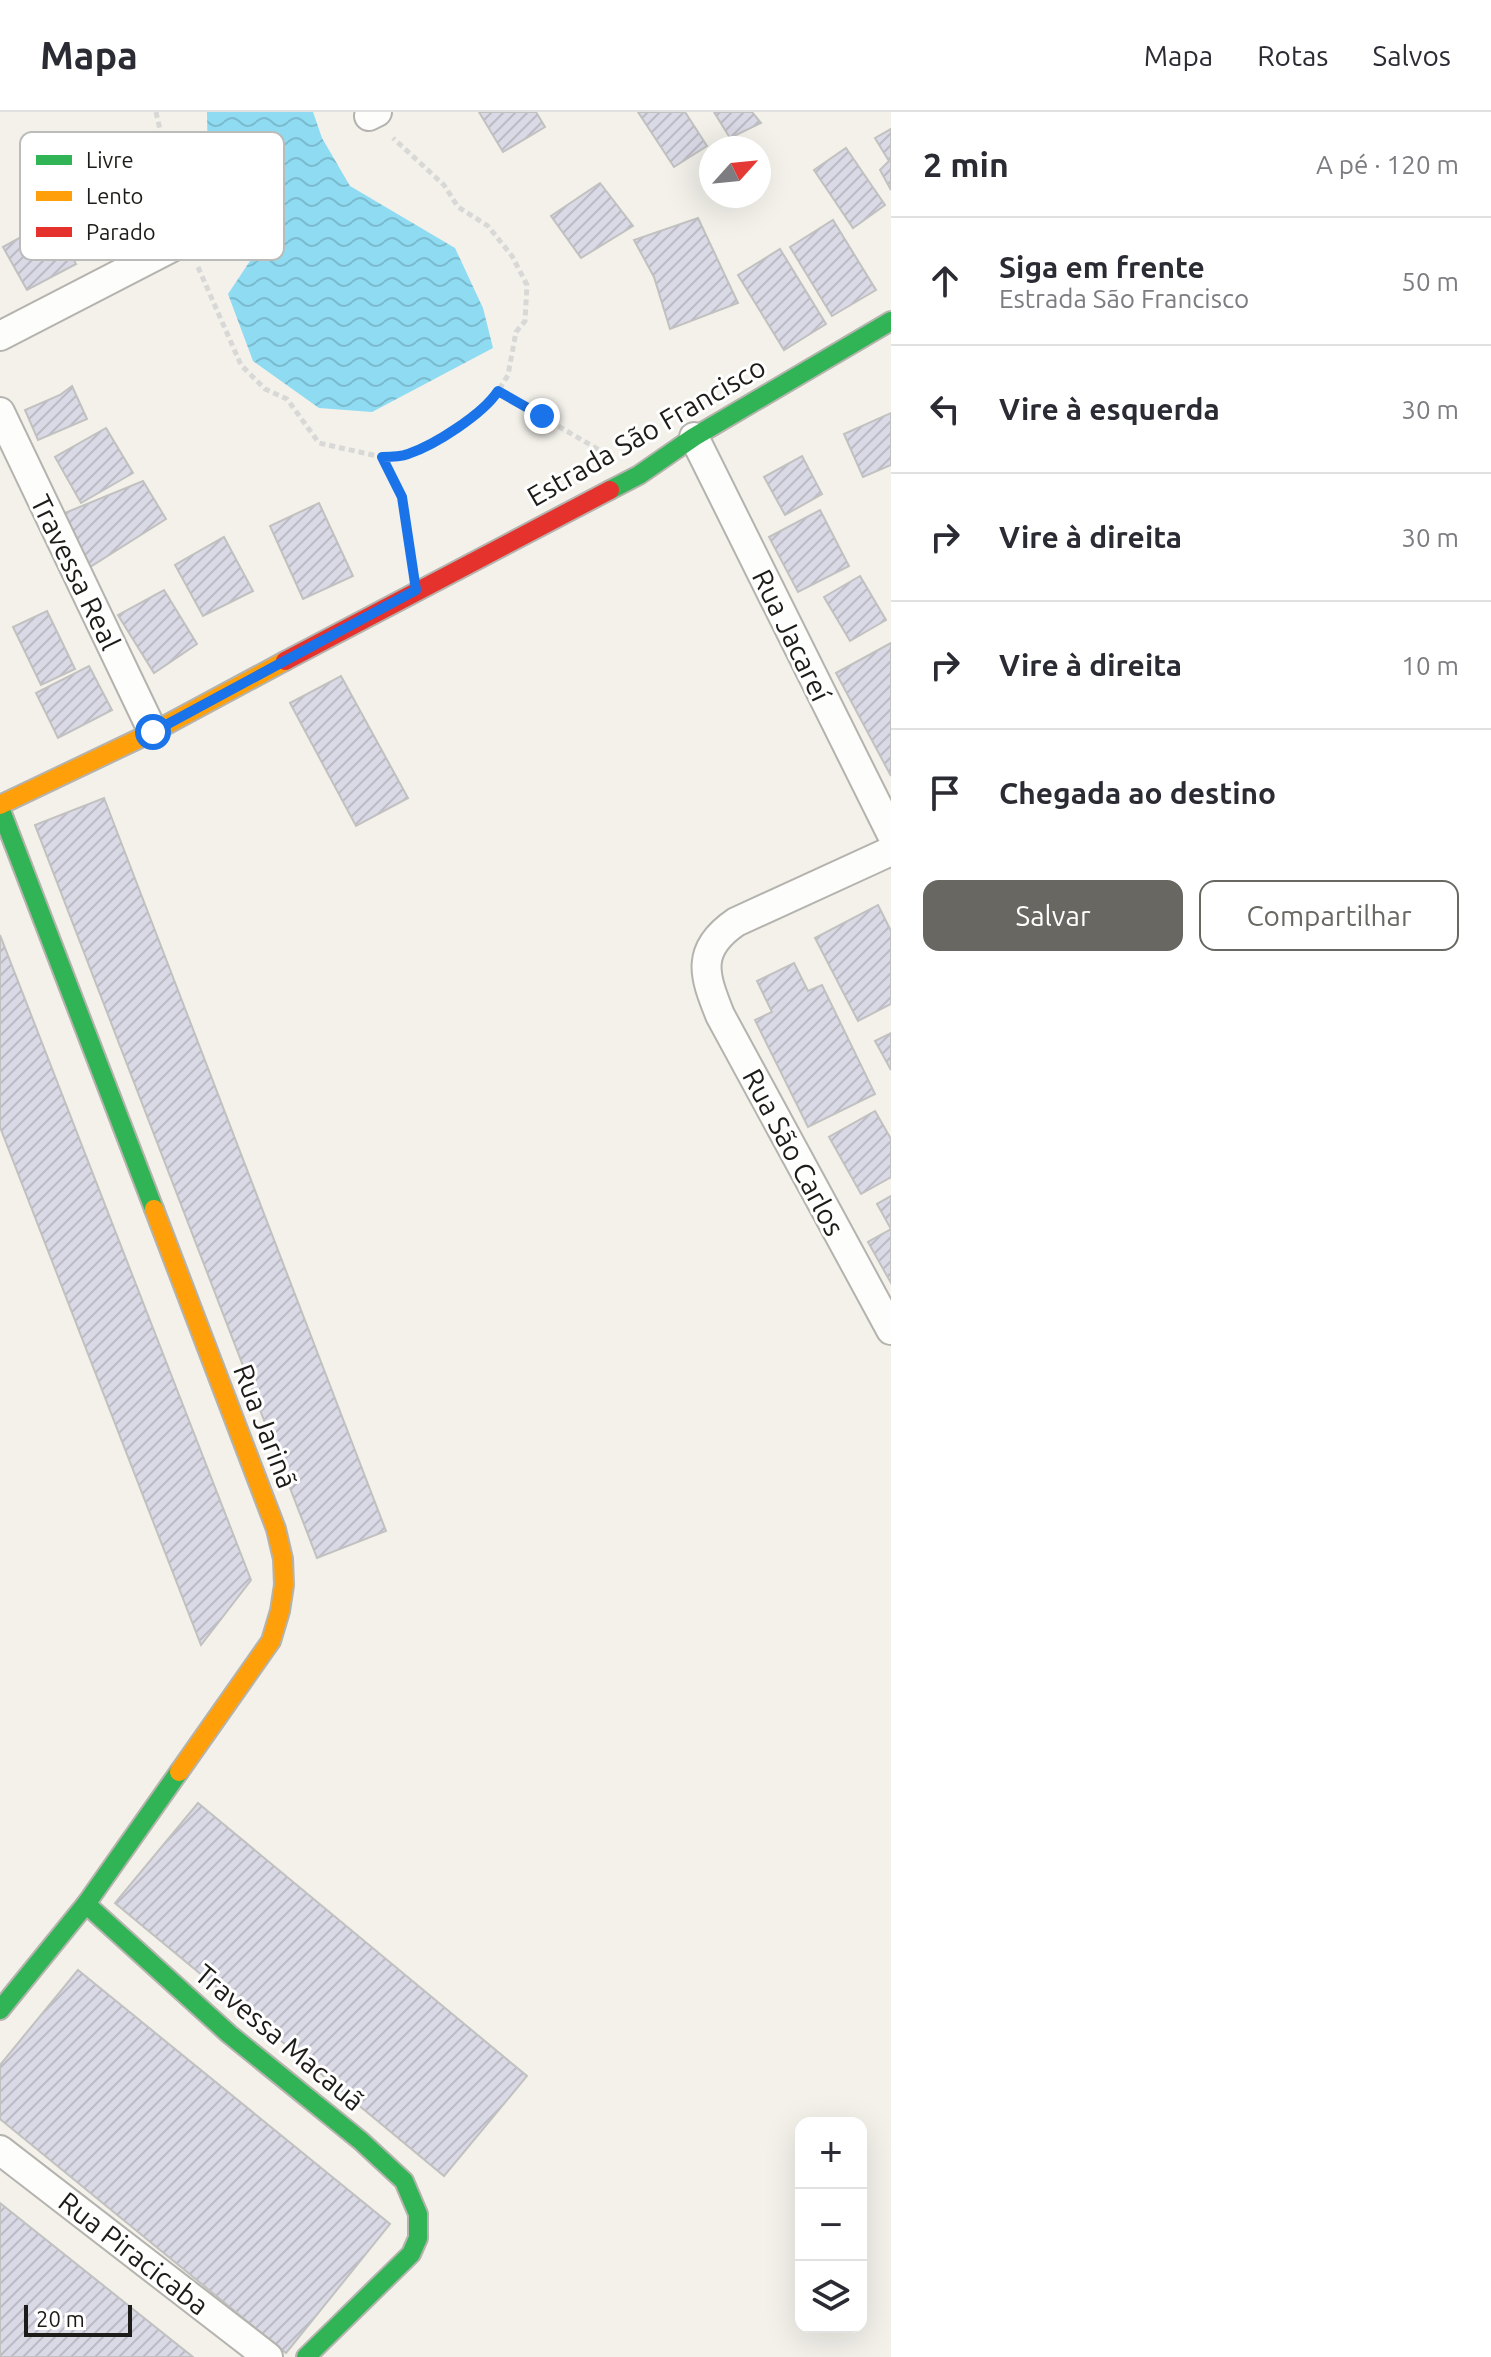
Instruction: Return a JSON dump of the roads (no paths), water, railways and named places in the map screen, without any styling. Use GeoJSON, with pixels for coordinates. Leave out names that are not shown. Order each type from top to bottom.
{"type":"FeatureCollection","features":[{"type":"Feature","properties":{"kind":"street"},"geometry":{"type":"LineString","coordinates":[[0,336],[147,260]]}},
{"type":"Feature","properties":{"kind":"street","name":"Estrada São Francisco"},"geometry":{"type":"LineString","coordinates":[[0,807],[153,732],[416,590],[639,475],[694,437],[891,321]]}},
{"type":"Feature","properties":{"kind":"street","name":"Travessa Real"},"geometry":{"type":"LineString","coordinates":[[0,412],[153,732]]}},
{"type":"Feature","properties":{"kind":"street","name":"Rua Jacareí"},"geometry":{"type":"LineString","coordinates":[[694,437],[891,833]]}},
{"type":"Feature","properties":{"kind":"street","name":"Rua Jarinã"},"geometry":{"type":"LineString","coordinates":[[0,807],[270,1514],[284,1558],[285,1591],[271,1641],[86,1904],[0,2010]]}},
{"type":"Feature","properties":{"kind":"street","name":"Rua São Carlos"},"geometry":{"type":"LineString","coordinates":[[891,851],[736,922],[722,932],[712,945],[705,971],[720,1015],[891,1330]]}},
{"type":"Feature","properties":{"kind":"street","name":"Travessa Macauã"},"geometry":{"type":"LineString","coordinates":[[86,1904],[229,2034],[361,2141],[404,2181],[412,2195],[419,2225],[418,2238],[411,2254],[306,2357]]}},
{"type":"Feature","properties":{"kind":"street","name":"Rua Piracicaba"},"geometry":{"type":"LineString","coordinates":[[0,2150],[268,2357]]}},
{"type":"Feature","properties":{"kind":"water"},"geometry":{"type":"Polygon","coordinates":[[[207,112],[313,112],[322,138],[350,186],[455,248],[483,308],[493,348],[372,412],[319,408],[253,361],[228,294],[251,260],[284,260],[284,132],[207,132],[207,112]]]}}]}
